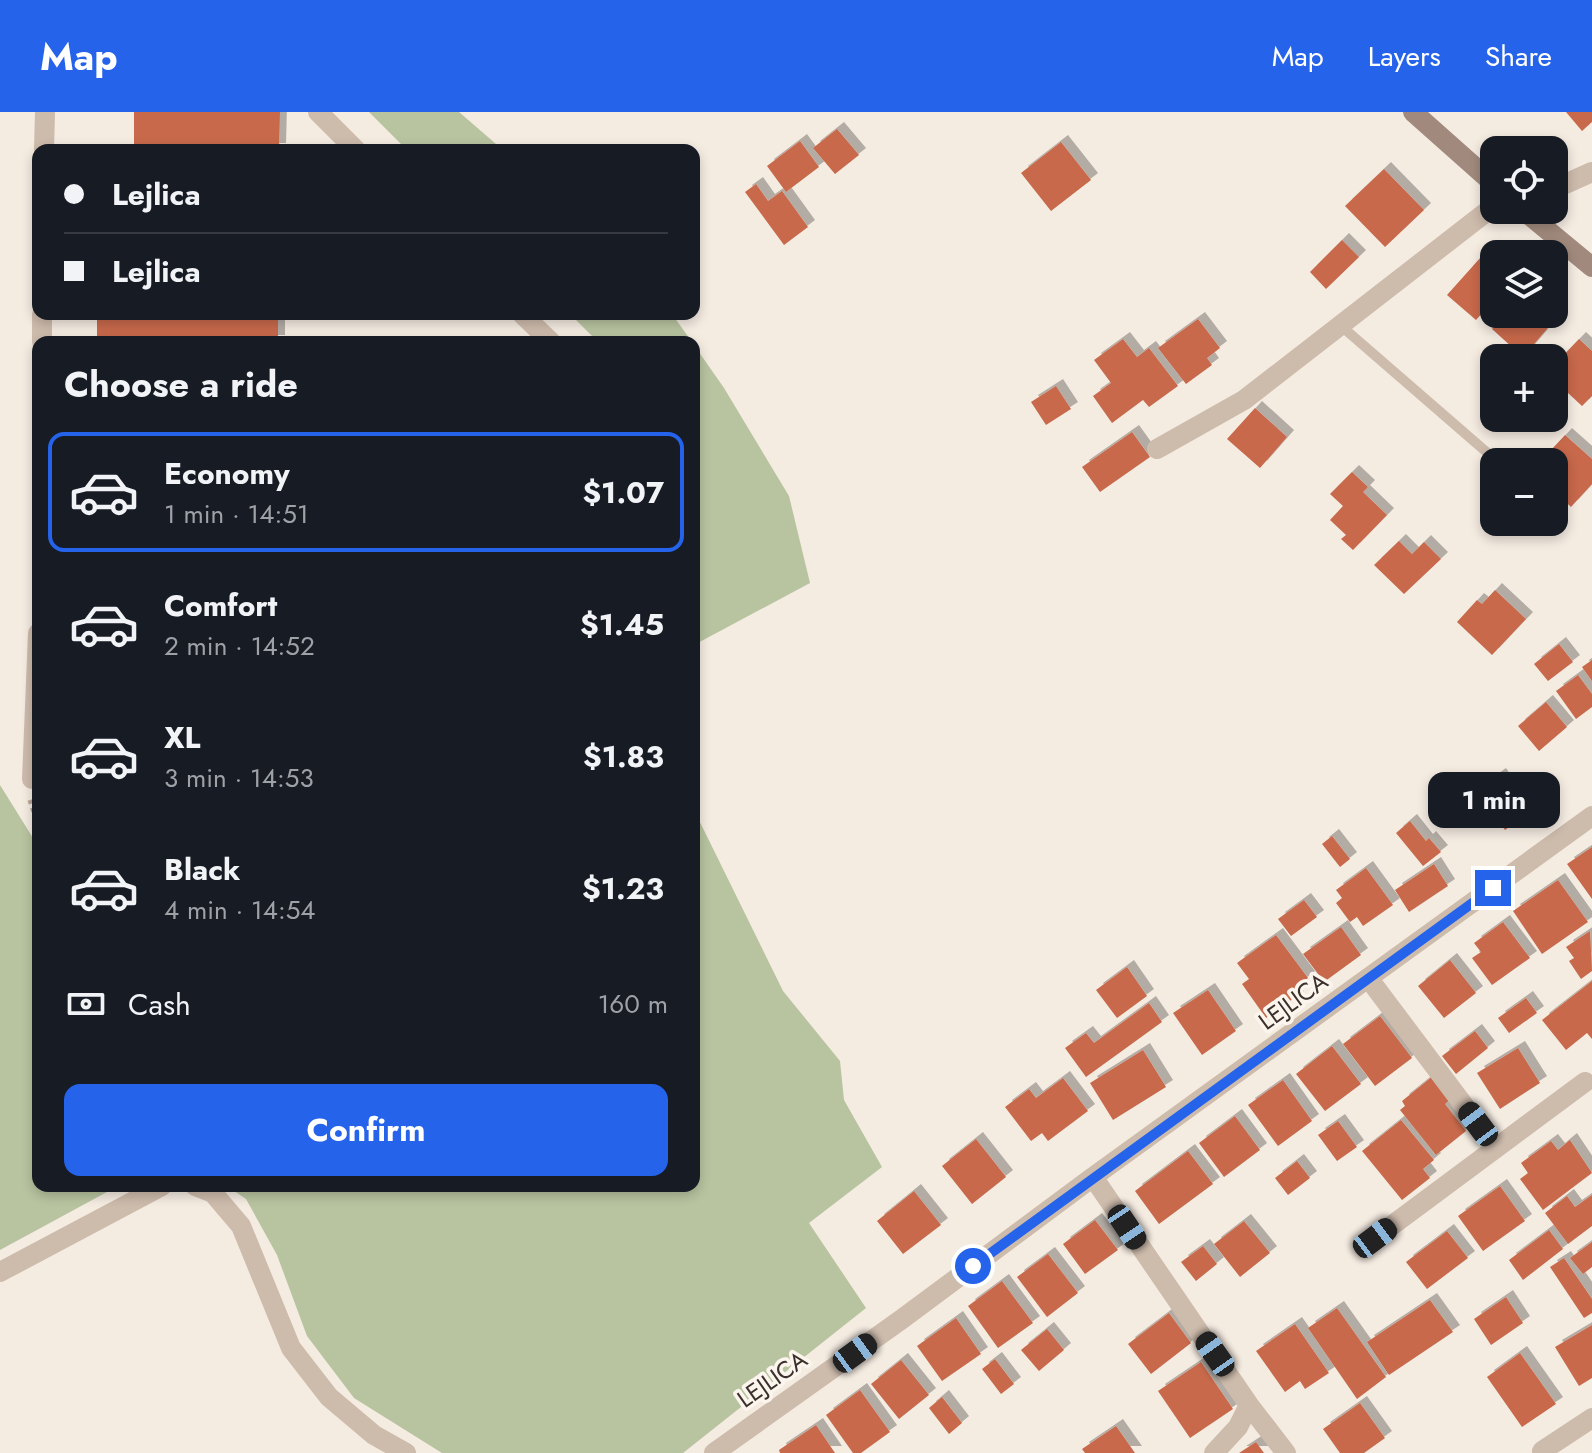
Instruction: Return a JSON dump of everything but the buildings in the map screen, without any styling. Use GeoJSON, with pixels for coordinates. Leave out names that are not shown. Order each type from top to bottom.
{"type":"FeatureCollection","features":[{"type":"Feature","properties":{"kind":"main road"},"geometry":{"type":"LineString","coordinates":[[1413,112],[1480,172]]}},
{"type":"Feature","properties":{"kind":"main road"},"geometry":{"type":"LineString","coordinates":[[1540,224],[1592,267]]}},
{"type":"Feature","properties":{"kind":"street"},"geometry":{"type":"LineString","coordinates":[[44,144],[45,112]]}},
{"type":"Feature","properties":{"kind":"street"},"geometry":{"type":"LineString","coordinates":[[318,112],[350,144]]}},
{"type":"Feature","properties":{"kind":"street"},"geometry":{"type":"LineString","coordinates":[[1568,183],[1592,172]]}},
{"type":"Feature","properties":{"kind":"street"},"geometry":{"type":"LineString","coordinates":[[1157,449],[1244,400],[1480,217]]}},
{"type":"Feature","properties":{"kind":"street"},"geometry":{"type":"LineString","coordinates":[[528,320],[545,336]]}},
{"type":"Feature","properties":{"kind":"street","name":"LEJLICA"},"geometry":{"type":"LineString","coordinates":[[714,1453],[1592,816]]}},
{"type":"Feature","properties":{"kind":"street"},"geometry":{"type":"LineString","coordinates":[[1369,979],[1496,1148]]}},
{"type":"Feature","properties":{"kind":"street"},"geometry":{"type":"LineString","coordinates":[[1375,1238],[1585,1082]]}},
{"type":"Feature","properties":{"kind":"street"},"geometry":{"type":"LineString","coordinates":[[1093,1177],[1249,1405],[1286,1453]]}},
{"type":"Feature","properties":{"kind":"street"},"geometry":{"type":"LineString","coordinates":[[0,1272],[151,1192]]}},
{"type":"Feature","properties":{"kind":"street"},"geometry":{"type":"LineString","coordinates":[[210,1192],[241,1226],[291,1348],[329,1397],[374,1435],[406,1453]]}},
{"type":"Feature","properties":{"kind":"street"},"geometry":{"type":"LineString","coordinates":[[1214,1453],[1238,1427],[1249,1405]]}},
{"type":"Feature","properties":{"kind":"street"},"geometry":{"type":"LineString","coordinates":[[1542,1451],[1592,1418]]}},
{"type":"Feature","properties":{"kind":"lane"},"geometry":{"type":"LineString","coordinates":[[1340,325],[1482,448]]}},
{"type":"Feature","properties":{"kind":"green space"},"geometry":{"type":"Polygon","coordinates":[[[369,112],[459,112],[496,144],[401,144],[369,112]]]}},
{"type":"Feature","properties":{"kind":"green space"},"geometry":{"type":"Polygon","coordinates":[[[576,320],[676,320],[688,336],[592,336],[576,320]]]}},
{"type":"Feature","properties":{"kind":"green space"},"geometry":{"type":"Polygon","coordinates":[[[700,354],[789,496],[810,583],[700,642],[700,354]]]}},
{"type":"Feature","properties":{"kind":"green space"},"geometry":{"type":"Polygon","coordinates":[[[0,785],[32,836],[32,1192],[107,1192],[0,1250],[0,785]]]}},
{"type":"Feature","properties":{"kind":"green space"},"geometry":{"type":"Polygon","coordinates":[[[700,822],[783,991],[840,1061],[844,1100],[882,1167],[809,1223],[866,1308],[683,1453],[442,1453],[354,1398],[307,1336],[277,1255],[246,1199],[236,1192],[700,1192],[700,822]]]}},
{"type":"Feature","properties":{"kind":"route"},"geometry":{"type":"LineString","coordinates":[[973,1266],[1493,888]]}}]}
